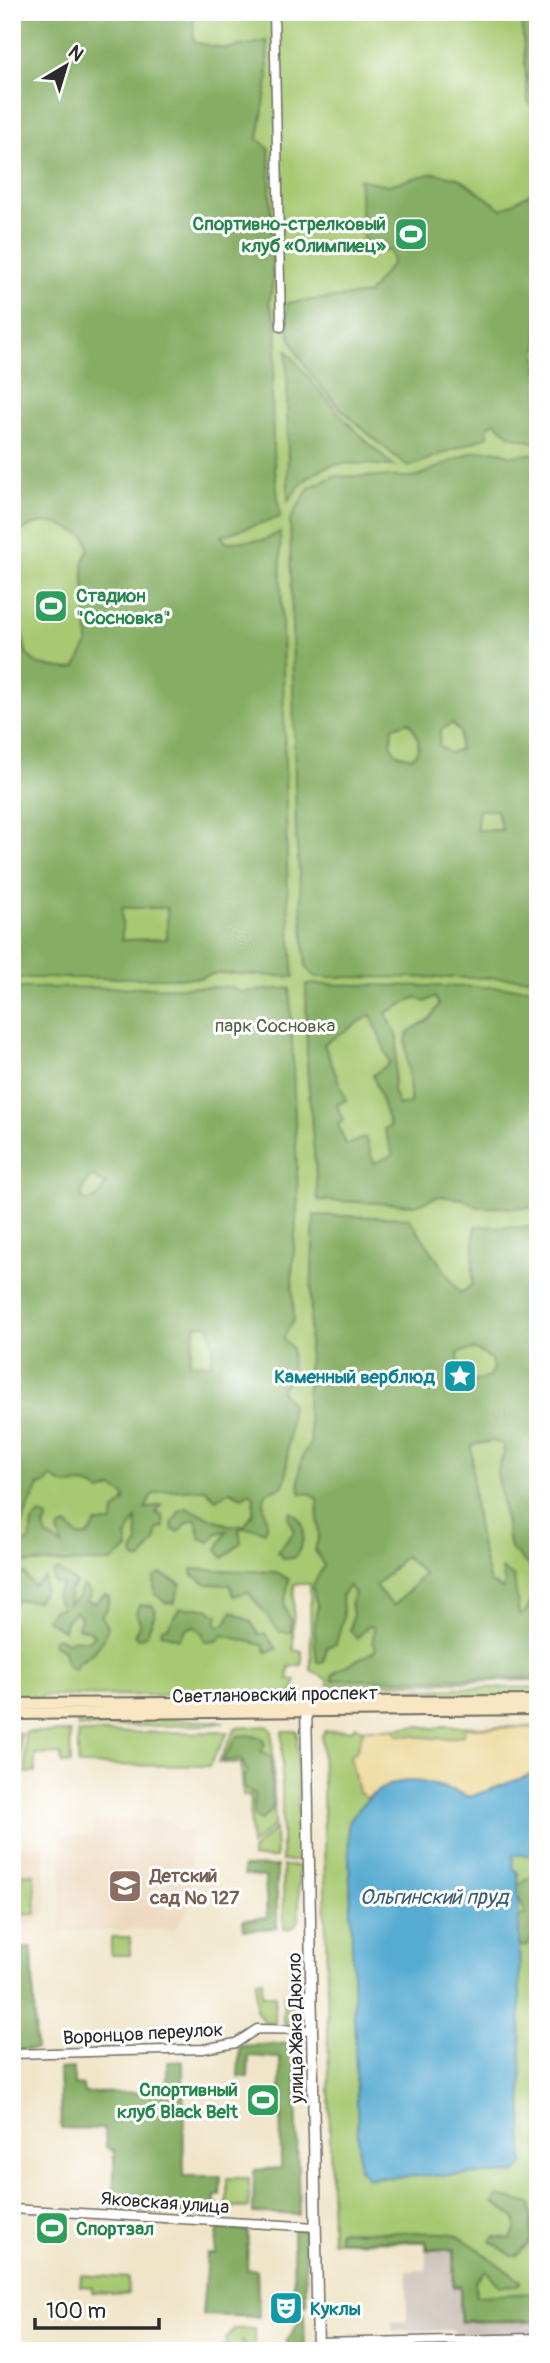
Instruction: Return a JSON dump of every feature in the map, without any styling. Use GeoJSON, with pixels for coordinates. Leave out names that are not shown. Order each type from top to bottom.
{"type":"FeatureCollection","features":[{"type":"Feature","properties":{"kind":"main road","name":"Светлановский проспект"},"geometry":{"type":"LineString","coordinates":[[12,1714],[538,1701]]}},
{"type":"Feature","properties":{"kind":"main road","name":"Светлановский проспект"},"geometry":{"type":"LineString","coordinates":[[12,1704],[538,1709]]}},
{"type":"Feature","properties":{"kind":"street"},"geometry":{"type":"LineString","coordinates":[[274,12],[281,327]]}},
{"type":"Feature","properties":{"kind":"street","name":"улица Жака Дюкло"},"geometry":{"type":"LineString","coordinates":[[307,1708],[318,2347]]}},
{"type":"Feature","properties":{"kind":"street","name":"Воронцов переулок"},"geometry":{"type":"LineString","coordinates":[[12,2054],[203,2049],[236,2043],[257,2029],[312,2030]]}},
{"type":"Feature","properties":{"kind":"street","name":"Яковская улица"},"geometry":{"type":"LineString","coordinates":[[12,2209],[316,2227]]}},
{"type":"Feature","properties":{"kind":"street"},"geometry":{"type":"LineString","coordinates":[[318,2347],[538,2338]]}},
{"type":"Feature","properties":{"kind":"shaded area","name":"Детский сад № 127"},"geometry":{"type":"Polygon","coordinates":[[[167,1820],[179,1831],[191,1831],[190,1908],[174,1929],[60,1931],[62,1836],[93,1835],[94,1821],[167,1820]]]}},
{"type":"Feature","properties":{"kind":"shaded area"},"geometry":{"type":"Polygon","coordinates":[[[12,1846],[44,1846],[46,1906],[44,1915],[35,1923],[12,1924],[12,1846]]]}},
{"type":"Feature","properties":{"kind":"shaded area"},"geometry":{"type":"Polygon","coordinates":[[[426,2250],[454,2250],[453,2287],[460,2287],[460,2322],[538,2321],[538,2346],[455,2348],[454,2330],[393,2331],[392,2322],[407,2321],[407,2271],[426,2270],[426,2250]]]}},
{"type":"Feature","properties":{"kind":"green space","name":"парк Сосновка"},"geometry":{"type":"Polygon","coordinates":[[[12,12],[538,12],[538,1680],[328,1685],[328,1680],[311,1670],[310,1584],[294,1584],[293,1650],[302,1651],[302,1665],[289,1667],[288,1679],[296,1680],[294,1690],[289,1694],[42,1696],[42,1699],[35,1699],[34,1696],[12,1696],[12,12]]]}},
{"type":"Feature","properties":{"kind":"green space"},"geometry":{"type":"Polygon","coordinates":[[[12,12],[193,12],[194,42],[225,49],[267,41],[268,80],[258,139],[269,149],[273,281],[269,302],[276,321],[277,347],[272,390],[273,450],[280,517],[221,536],[226,542],[264,540],[280,532],[288,902],[294,977],[217,973],[199,978],[12,978],[12,554],[19,622],[27,655],[39,665],[68,669],[76,667],[88,643],[83,563],[89,549],[86,537],[57,524],[29,527],[12,541],[12,12]],[[122,908],[122,940],[167,939],[167,908],[122,908]]]}},
{"type":"Feature","properties":{"kind":"green space"},"geometry":{"type":"Polygon","coordinates":[[[521,12],[538,12],[538,114],[528,102],[521,12]]]}},
{"type":"Feature","properties":{"kind":"green space"},"geometry":{"type":"Polygon","coordinates":[[[433,173],[459,178],[502,209],[534,191],[538,278],[538,443],[511,436],[495,422],[488,426],[488,436],[408,467],[338,406],[308,370],[288,330],[287,303],[368,294],[393,262],[390,251],[364,249],[359,179],[388,185],[433,173]]]}},
{"type":"Feature","properties":{"kind":"green space"},"geometry":{"type":"Polygon","coordinates":[[[287,350],[337,411],[394,466],[334,465],[311,476],[288,501],[287,350]]]}},
{"type":"Feature","properties":{"kind":"green space"},"geometry":{"type":"Polygon","coordinates":[[[495,450],[511,456],[538,453],[538,978],[315,977],[306,968],[296,832],[290,520],[309,488],[334,476],[416,477],[473,452],[495,450]],[[409,722],[393,727],[391,743],[395,753],[412,758],[416,754],[418,744],[412,726],[409,722]],[[452,723],[440,731],[439,746],[449,753],[459,750],[460,732],[452,723]],[[479,810],[476,830],[502,830],[496,810],[479,810]]]}},
{"type":"Feature","properties":{"kind":"green space"},"geometry":{"type":"Polygon","coordinates":[[[306,984],[538,988],[538,1208],[477,1207],[464,1199],[440,1196],[415,1205],[318,1200],[307,1067],[306,984]],[[417,997],[386,1013],[398,1038],[393,1091],[399,1106],[410,1103],[406,1037],[413,1029],[427,1021],[439,1004],[435,997],[425,1002],[417,997]],[[371,1015],[324,1044],[346,1100],[337,1105],[343,1121],[338,1124],[346,1145],[365,1137],[374,1163],[393,1155],[384,1129],[390,1126],[373,1075],[390,1063],[371,1015]]]}},
{"type":"Feature","properties":{"kind":"green space"},"geometry":{"type":"Polygon","coordinates":[[[230,987],[241,992],[290,988],[298,1196],[292,1277],[294,1319],[283,1339],[292,1348],[291,1378],[280,1390],[291,1403],[286,1478],[282,1487],[267,1492],[265,1497],[265,1532],[239,1528],[241,1542],[223,1558],[217,1549],[227,1531],[217,1533],[210,1542],[200,1538],[196,1519],[188,1522],[178,1532],[173,1530],[172,1524],[180,1510],[187,1508],[228,1525],[245,1525],[253,1513],[254,1497],[250,1492],[242,1497],[230,1491],[216,1499],[205,1489],[163,1491],[152,1495],[145,1509],[161,1505],[156,1513],[163,1516],[164,1527],[157,1530],[156,1540],[141,1560],[135,1559],[133,1554],[138,1542],[136,1518],[126,1537],[128,1549],[110,1562],[12,1563],[12,988],[230,987]],[[91,1176],[82,1189],[82,1198],[88,1202],[98,1197],[106,1184],[91,1176]],[[196,1325],[189,1363],[211,1364],[213,1347],[210,1326],[196,1325]],[[51,1477],[45,1484],[39,1485],[23,1519],[17,1540],[21,1545],[30,1540],[32,1522],[40,1514],[48,1518],[44,1527],[47,1536],[63,1546],[58,1532],[61,1527],[67,1525],[78,1536],[88,1536],[96,1523],[112,1523],[114,1511],[125,1501],[124,1495],[113,1488],[101,1492],[87,1485],[64,1485],[51,1477]]]}},
{"type":"Feature","properties":{"kind":"green space"},"geometry":{"type":"Polygon","coordinates":[[[314,1215],[409,1218],[460,1293],[472,1285],[475,1226],[538,1228],[538,1678],[332,1680],[332,1675],[337,1671],[376,1649],[373,1643],[374,1627],[368,1626],[357,1639],[350,1630],[353,1613],[350,1604],[355,1593],[349,1586],[342,1595],[343,1618],[336,1644],[327,1647],[323,1663],[317,1662],[315,1626],[318,1607],[313,1589],[324,1566],[315,1550],[319,1535],[317,1499],[312,1494],[300,1493],[299,1485],[302,1460],[311,1442],[307,1404],[314,1215]],[[474,1349],[458,1353],[459,1364],[449,1366],[450,1379],[469,1383],[489,1377],[493,1369],[491,1359],[474,1349]],[[493,1441],[472,1445],[476,1514],[490,1582],[502,1589],[505,1584],[502,1569],[514,1577],[519,1615],[525,1613],[533,1598],[530,1566],[510,1549],[497,1472],[504,1454],[503,1444],[493,1441]],[[405,1556],[375,1587],[394,1606],[424,1574],[405,1556]]]}},
{"type":"Feature","properties":{"kind":"green space"},"geometry":{"type":"Polygon","coordinates":[[[291,1512],[301,1522],[303,1540],[294,1558],[283,1558],[277,1552],[295,1531],[288,1516],[291,1512]]]}},
{"type":"Feature","properties":{"kind":"green space"},"geometry":{"type":"Polygon","coordinates":[[[192,1569],[276,1572],[289,1579],[284,1605],[291,1621],[291,1632],[280,1632],[248,1592],[234,1596],[230,1585],[207,1584],[191,1574],[192,1569]]]}},
{"type":"Feature","properties":{"kind":"green space"},"geometry":{"type":"Polygon","coordinates":[[[58,1570],[76,1583],[70,1590],[68,1605],[79,1596],[83,1585],[91,1594],[86,1601],[95,1603],[104,1595],[109,1597],[107,1609],[101,1616],[108,1627],[103,1639],[93,1653],[77,1663],[75,1669],[67,1666],[64,1650],[53,1645],[52,1640],[57,1637],[67,1642],[75,1639],[88,1641],[94,1635],[89,1630],[78,1628],[81,1617],[75,1611],[66,1621],[64,1631],[46,1619],[53,1610],[62,1608],[55,1596],[63,1584],[55,1583],[52,1579],[53,1573],[58,1570]]]}},
{"type":"Feature","properties":{"kind":"green space"},"geometry":{"type":"Polygon","coordinates":[[[12,1571],[25,1574],[33,1586],[45,1577],[44,1591],[37,1601],[18,1600],[12,1606],[12,1571]]]}},
{"type":"Feature","properties":{"kind":"green space"},"geometry":{"type":"Polygon","coordinates":[[[161,1574],[181,1584],[174,1603],[167,1603],[155,1594],[154,1578],[161,1574]]]}},
{"type":"Feature","properties":{"kind":"green space"},"geometry":{"type":"Polygon","coordinates":[[[139,1605],[153,1606],[156,1611],[146,1636],[138,1639],[134,1635],[140,1623],[136,1613],[139,1605]]]}},
{"type":"Feature","properties":{"kind":"green space"},"geometry":{"type":"Polygon","coordinates":[[[180,1608],[207,1608],[218,1615],[216,1623],[221,1626],[226,1624],[232,1611],[251,1622],[259,1635],[265,1633],[277,1649],[266,1652],[263,1645],[223,1635],[217,1641],[205,1642],[202,1633],[194,1626],[186,1629],[179,1639],[161,1633],[162,1628],[168,1627],[180,1608]]]}},
{"type":"Feature","properties":{"kind":"green space"},"geometry":{"type":"Polygon","coordinates":[[[538,1687],[538,1699],[328,1701],[327,1690],[538,1687]]]}},
{"type":"Feature","properties":{"kind":"green space"},"geometry":{"type":"Polygon","coordinates":[[[166,1719],[224,1722],[207,1725],[78,1727],[77,1721],[166,1719]]]}},
{"type":"Feature","properties":{"kind":"green space"},"geometry":{"type":"Polygon","coordinates":[[[267,1726],[272,1730],[275,1824],[251,1846],[250,1796],[243,1795],[241,1763],[218,1763],[236,1728],[267,1726]]]}},
{"type":"Feature","properties":{"kind":"green space"},"geometry":{"type":"Polygon","coordinates":[[[356,1726],[362,1730],[419,1726],[538,1728],[538,2321],[460,2322],[460,2288],[453,2287],[453,2250],[426,2250],[426,2242],[332,2241],[322,1736],[325,1731],[351,1730],[356,1726]]]}},
{"type":"Feature","properties":{"kind":"green space"},"geometry":{"type":"Polygon","coordinates":[[[282,1731],[297,1731],[299,1861],[282,1861],[282,1731]]]}},
{"type":"Feature","properties":{"kind":"green space"},"geometry":{"type":"Polygon","coordinates":[[[25,1732],[70,1732],[71,1763],[62,1764],[61,1754],[35,1755],[35,1772],[26,1773],[25,1732]]]}},
{"type":"Feature","properties":{"kind":"green space"},"geometry":{"type":"Polygon","coordinates":[[[228,1732],[209,1766],[78,1765],[78,1733],[228,1732]]]}},
{"type":"Feature","properties":{"kind":"green space"},"geometry":{"type":"Polygon","coordinates":[[[12,1733],[21,1733],[20,1781],[12,1782],[12,1733]]]}},
{"type":"Feature","properties":{"kind":"green space"},"geometry":{"type":"Polygon","coordinates":[[[238,1736],[261,1738],[265,1744],[261,1753],[271,1756],[272,1810],[260,1821],[254,1816],[254,1794],[246,1790],[243,1778],[247,1771],[241,1759],[222,1761],[238,1736]]]}},
{"type":"Feature","properties":{"kind":"green space"},"geometry":{"type":"Polygon","coordinates":[[[275,1828],[276,1858],[252,1858],[252,1851],[275,1828]]]}},
{"type":"Feature","properties":{"kind":"green space"},"geometry":{"type":"Polygon","coordinates":[[[277,1866],[277,1928],[244,1930],[243,1920],[267,1918],[265,1877],[244,1875],[243,1867],[277,1866]]]}},
{"type":"Feature","properties":{"kind":"green space"},"geometry":{"type":"Polygon","coordinates":[[[283,1866],[299,1866],[299,1921],[292,1928],[284,1929],[283,1866]]]}},
{"type":"Feature","properties":{"kind":"green space"},"geometry":{"type":"Polygon","coordinates":[[[34,1873],[36,1914],[12,1915],[12,1874],[34,1873]]]}},
{"type":"Feature","properties":{"kind":"green space"},"geometry":{"type":"Polygon","coordinates":[[[529,1878],[538,1878],[538,1917],[532,1921],[533,1935],[529,1944],[524,1947],[515,1942],[514,1917],[526,1915],[518,1895],[518,1885],[529,1878]]]}},
{"type":"Feature","properties":{"kind":"green space"},"geometry":{"type":"Polygon","coordinates":[[[111,1937],[130,1937],[130,1955],[111,1955],[111,1937]]]}},
{"type":"Feature","properties":{"kind":"green space"},"geometry":{"type":"Polygon","coordinates":[[[32,1948],[36,2049],[12,2050],[12,1949],[32,1948]]]}},
{"type":"Feature","properties":{"kind":"green space"},"geometry":{"type":"Polygon","coordinates":[[[256,1980],[262,1980],[262,1995],[275,1995],[275,2023],[264,2022],[256,2010],[256,1980]]]}},
{"type":"Feature","properties":{"kind":"green space"},"geometry":{"type":"Polygon","coordinates":[[[284,1994],[301,1994],[301,2013],[291,2023],[283,2023],[284,1994]]]}},
{"type":"Feature","properties":{"kind":"green space"},"geometry":{"type":"Polygon","coordinates":[[[295,2043],[299,2215],[253,2213],[254,2170],[281,2168],[280,2058],[249,2056],[248,2077],[238,2077],[240,2046],[295,2043]]]}},
{"type":"Feature","properties":{"kind":"green space"},"geometry":{"type":"Polygon","coordinates":[[[183,2061],[184,2176],[221,2176],[220,2196],[215,2196],[215,2205],[220,2206],[219,2217],[114,2210],[114,2152],[106,2147],[105,2129],[61,2128],[59,2069],[74,2068],[74,2085],[83,2086],[84,2093],[155,2092],[156,2085],[167,2084],[167,2062],[183,2061]]]}},
{"type":"Feature","properties":{"kind":"green space"},"geometry":{"type":"Polygon","coordinates":[[[227,2178],[249,2178],[249,2208],[227,2207],[227,2178]]]}},
{"type":"Feature","properties":{"kind":"green space"},"geometry":{"type":"Polygon","coordinates":[[[498,2196],[531,2204],[531,2241],[517,2256],[512,2256],[491,2241],[495,2237],[510,2239],[516,2226],[513,2216],[493,2203],[498,2196]]]}},
{"type":"Feature","properties":{"kind":"green space"},"geometry":{"type":"Polygon","coordinates":[[[218,2229],[248,2231],[247,2269],[257,2270],[259,2317],[202,2315],[207,2254],[215,2254],[218,2229]]]}},
{"type":"Feature","properties":{"kind":"green space"},"geometry":{"type":"Polygon","coordinates":[[[293,2229],[305,2230],[306,2305],[294,2305],[293,2229]]]}},
{"type":"Feature","properties":{"kind":"green space"},"geometry":{"type":"Polygon","coordinates":[[[338,2232],[448,2233],[461,2237],[521,2281],[519,2285],[500,2286],[486,2271],[475,2282],[476,2296],[538,2293],[538,2320],[461,2321],[460,2286],[454,2286],[455,2249],[428,2249],[426,2241],[339,2240],[338,2232]]]}},
{"type":"Feature","properties":{"kind":"green space"},"geometry":{"type":"Polygon","coordinates":[[[81,2275],[129,2278],[128,2294],[92,2292],[92,2287],[80,2286],[81,2275]]]}},
{"type":"Feature","properties":{"kind":"green space"},"geometry":{"type":"Polygon","coordinates":[[[304,2314],[305,2351],[287,2351],[287,2340],[304,2314]]]}},
{"type":"Feature","properties":{"kind":"green space"},"geometry":{"type":"Polygon","coordinates":[[[234,2329],[255,2329],[255,2348],[250,2349],[240,2340],[246,2351],[221,2351],[221,2345],[228,2345],[225,2340],[234,2329]]]}},
{"type":"Feature","properties":{"kind":"sand"},"geometry":{"type":"Polygon","coordinates":[[[538,1727],[538,1772],[470,1797],[451,1790],[373,1794],[366,1798],[358,1791],[350,1756],[357,1750],[364,1729],[393,1729],[398,1735],[440,1739],[463,1735],[465,1728],[538,1727]]]}},
{"type":"Feature","properties":{"kind":"water","name":"Ольгинский пруд"},"geometry":{"type":"Polygon","coordinates":[[[538,1772],[538,1855],[513,1855],[513,1868],[518,1872],[523,2165],[516,2173],[368,2178],[359,2169],[348,1823],[362,1805],[389,1785],[417,1781],[470,1797],[538,1772]]]}},
{"type":"Feature","properties":{"kind":"place","name":"Спортивно-стрелковый клуб «Олимпиец»"},"geometry":{"type":"Point","coordinates":[411,234]}},
{"type":"Feature","properties":{"kind":"place","name":"Стадион \"Сосновка\""},"geometry":{"type":"Point","coordinates":[51,606]}},
{"type":"Feature","properties":{"kind":"place","name":"Каменный верблюд"},"geometry":{"type":"Point","coordinates":[460,1376]}},
{"type":"Feature","properties":{"kind":"place","name":"Детский сад № 127"},"geometry":{"type":"Point","coordinates":[125,1886]}},
{"type":"Feature","properties":{"kind":"place","name":"Спортивный клуб Black Belt"},"geometry":{"type":"Point","coordinates":[263,2100]}},
{"type":"Feature","properties":{"kind":"place","name":"Спортзал"},"geometry":{"type":"Point","coordinates":[52,2228]}},
{"type":"Feature","properties":{"kind":"place","name":"Куклы"},"geometry":{"type":"Point","coordinates":[286,2308]}}]}
